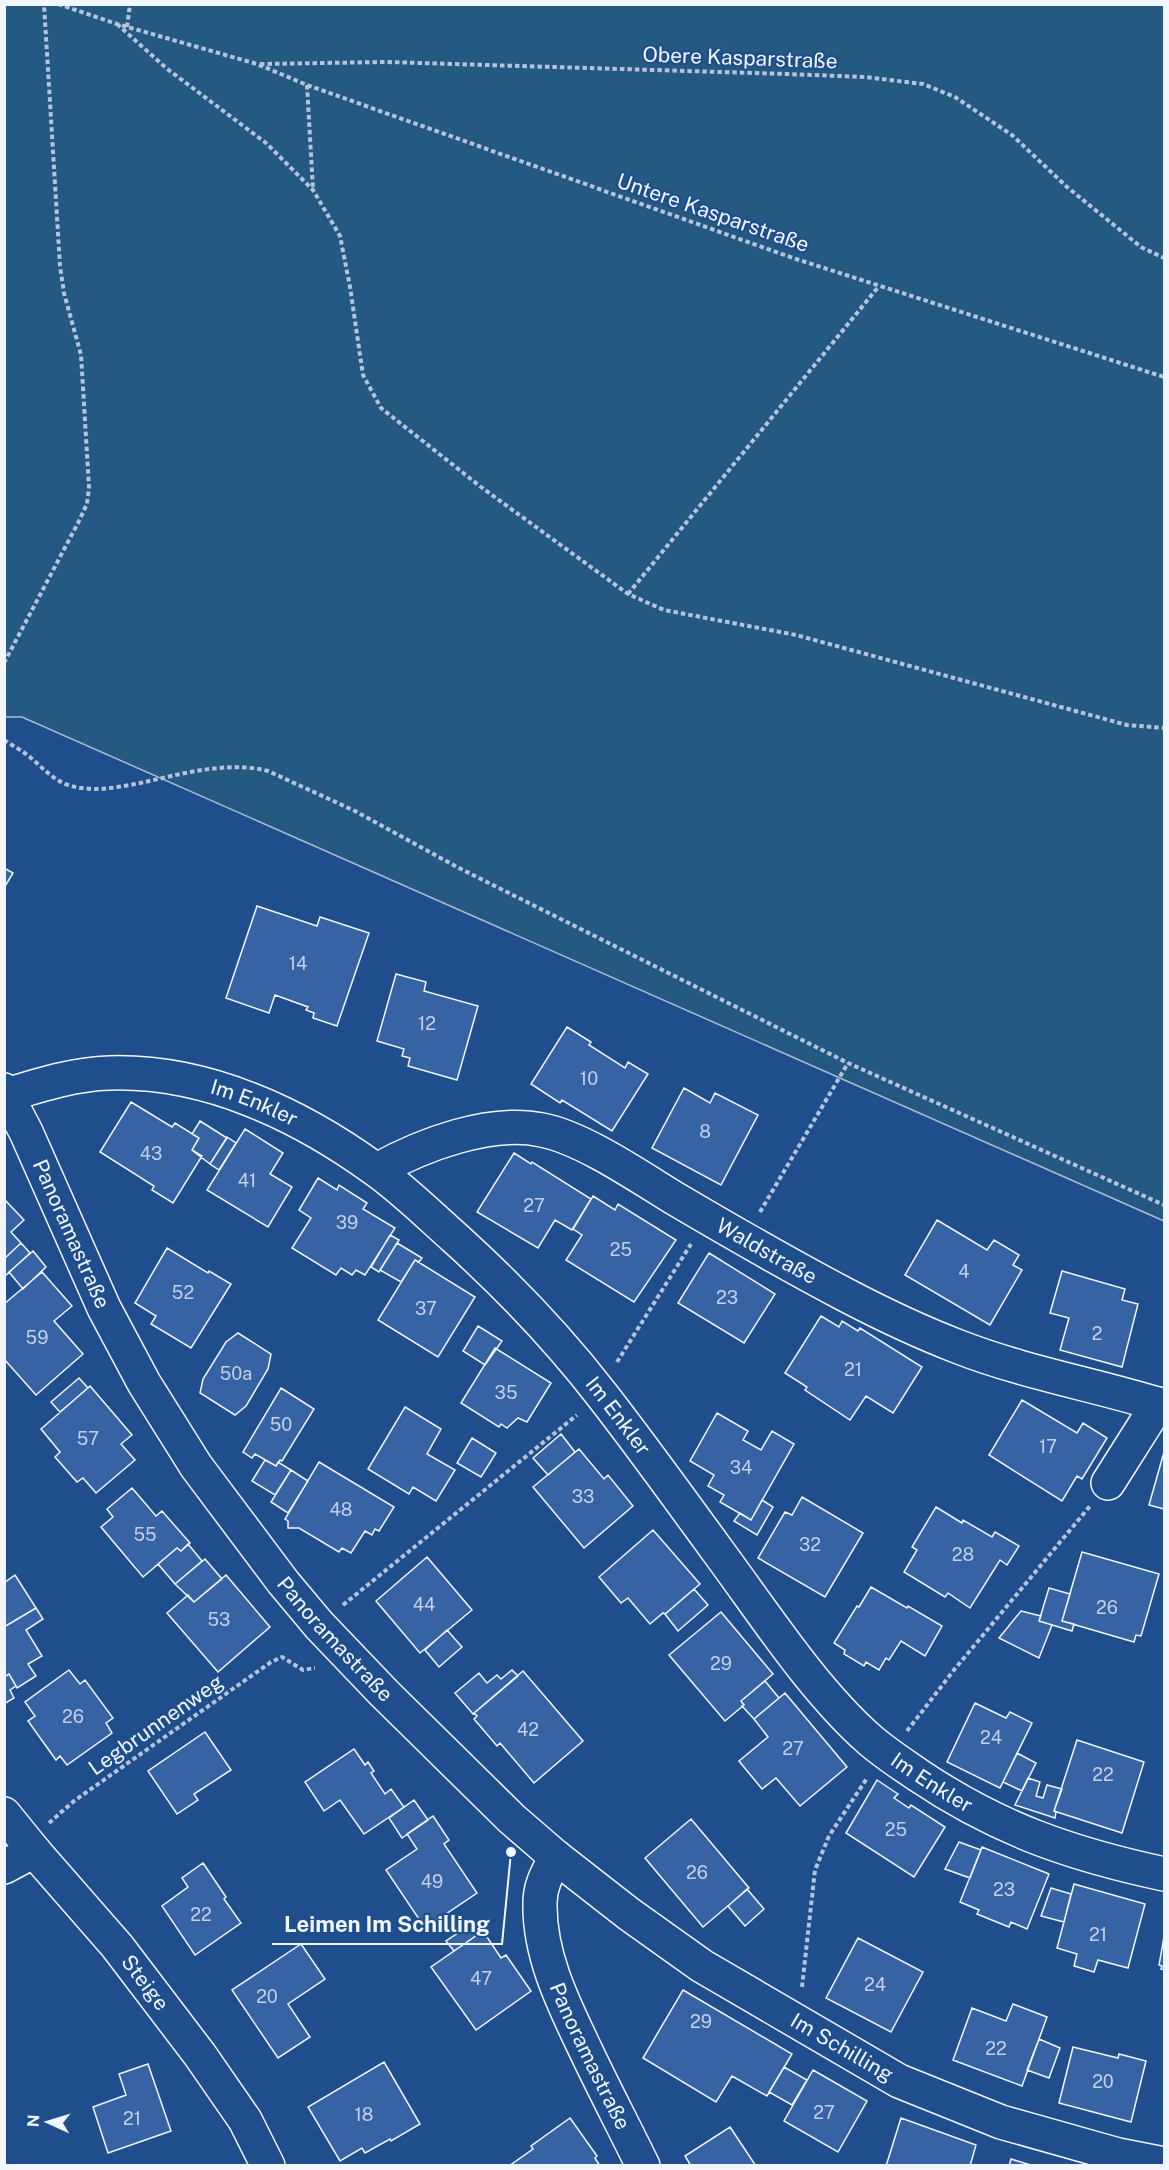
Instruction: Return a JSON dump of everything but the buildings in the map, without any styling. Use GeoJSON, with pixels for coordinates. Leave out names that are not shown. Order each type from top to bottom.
{"type":"FeatureCollection","features":[{"type":"Feature","properties":{"kind":"street","name":"Im Enkler"},"geometry":{"type":"LineString","coordinates":[[6,1093],[92,1074],[137,1074],[186,1080],[222,1089],[276,1111],[326,1138],[377,1170],[497,1277],[601,1393],[798,1659],[842,1713],[879,1764],[1040,1840],[1120,1864],[1164,1874]]}},
{"type":"Feature","properties":{"kind":"street","name":"Panoramastraße"},"geometry":{"type":"LineString","coordinates":[[6,1093],[104,1308],[144,1383],[196,1466],[283,1582],[319,1625],[476,1785],[556,1857],[543,1880],[540,1902],[541,1930],[547,1956],[563,2003],[643,2166]]}},
{"type":"Feature","properties":{"kind":"street","name":"Waldstraße"},"geometry":{"type":"LineString","coordinates":[[377,1170],[405,1154],[449,1140],[505,1128],[540,1129],[577,1143],[625,1168],[844,1294],[907,1325],[960,1348],[1161,1405]]}},
{"type":"Feature","properties":{"kind":"street"},"geometry":{"type":"LineString","coordinates":[[1108,1483],[1161,1405]]}},
{"type":"Feature","properties":{"kind":"street","name":"Steige"},"geometry":{"type":"LineString","coordinates":[[4,1814],[117,1946],[200,2055],[239,2111],[268,2166]]}},
{"type":"Feature","properties":{"kind":"street"},"geometry":{"type":"LineString","coordinates":[[4,1867],[30,1847]]}},
{"type":"Feature","properties":{"kind":"street","name":"Im Schilling"},"geometry":{"type":"LineString","coordinates":[[556,1857],[628,1914],[702,1966],[899,2081],[1001,2122],[1118,2156],[1164,2164]]}},
{"type":"Feature","properties":{"kind":"path"},"geometry":{"type":"LineString","coordinates":[[4,663],[87,504],[89,487],[81,355],[64,293],[60,266],[44,4]]}},
{"type":"Feature","properties":{"kind":"path"},"geometry":{"type":"LineString","coordinates":[[58,4],[117,24],[257,64]]}},
{"type":"Feature","properties":{"kind":"path"},"geometry":{"type":"LineString","coordinates":[[127,27],[130,4]]}},
{"type":"Feature","properties":{"kind":"path"},"geometry":{"type":"LineString","coordinates":[[117,24],[166,68],[266,143],[313,190],[340,236],[363,375],[381,408],[481,486],[628,594],[664,610],[796,635],[1127,725],[1164,728]]}},
{"type":"Feature","properties":{"kind":"path","name":"Obere Kasparstraße"},"geometry":{"type":"LineString","coordinates":[[257,64],[387,62],[865,77],[922,84],[955,97],[1005,129],[1067,188],[1141,247],[1164,258]]}},
{"type":"Feature","properties":{"kind":"path","name":"Untere Kasparstraße"},"geometry":{"type":"LineString","coordinates":[[257,64],[307,85],[879,286],[1164,377]]}},
{"type":"Feature","properties":{"kind":"path"},"geometry":{"type":"LineString","coordinates":[[307,85],[313,190]]}},
{"type":"Feature","properties":{"kind":"path"},"geometry":{"type":"LineString","coordinates":[[628,594],[879,286]]}},
{"type":"Feature","properties":{"kind":"path"},"geometry":{"type":"LineString","coordinates":[[4,740],[30,757],[52,777],[69,785],[85,788],[118,788],[195,771],[235,767],[256,768],[283,777],[355,811],[467,872],[848,1063],[1164,1205]]}},
{"type":"Feature","properties":{"kind":"path"},"geometry":{"type":"LineString","coordinates":[[777,1184],[848,1063]]}},
{"type":"Feature","properties":{"kind":"path"},"geometry":{"type":"LineString","coordinates":[[601,1393],[610,1374],[707,1217]]}},
{"type":"Feature","properties":{"kind":"path"},"geometry":{"type":"LineString","coordinates":[[319,1625],[576,1416]]}},
{"type":"Feature","properties":{"kind":"path"},"geometry":{"type":"LineString","coordinates":[[798,2023],[815,1870],[829,1836],[879,1764],[1069,1532]]}},
{"type":"Feature","properties":{"kind":"path","name":"Legbrunnenweg"},"geometry":{"type":"LineString","coordinates":[[30,1847],[74,1801],[272,1662],[282,1658],[303,1670],[310,1669]]}},
{"type":"Feature","properties":{"kind":"shaded area"},"geometry":{"type":"Polygon","coordinates":[[[4,5],[1164,5],[1164,1221],[22,717],[5,717],[4,5]]]}},
{"type":"Feature","properties":{"kind":"place","name":"Leimen Im Schilling"},"geometry":{"type":"Point","coordinates":[511,1852]}}]}
